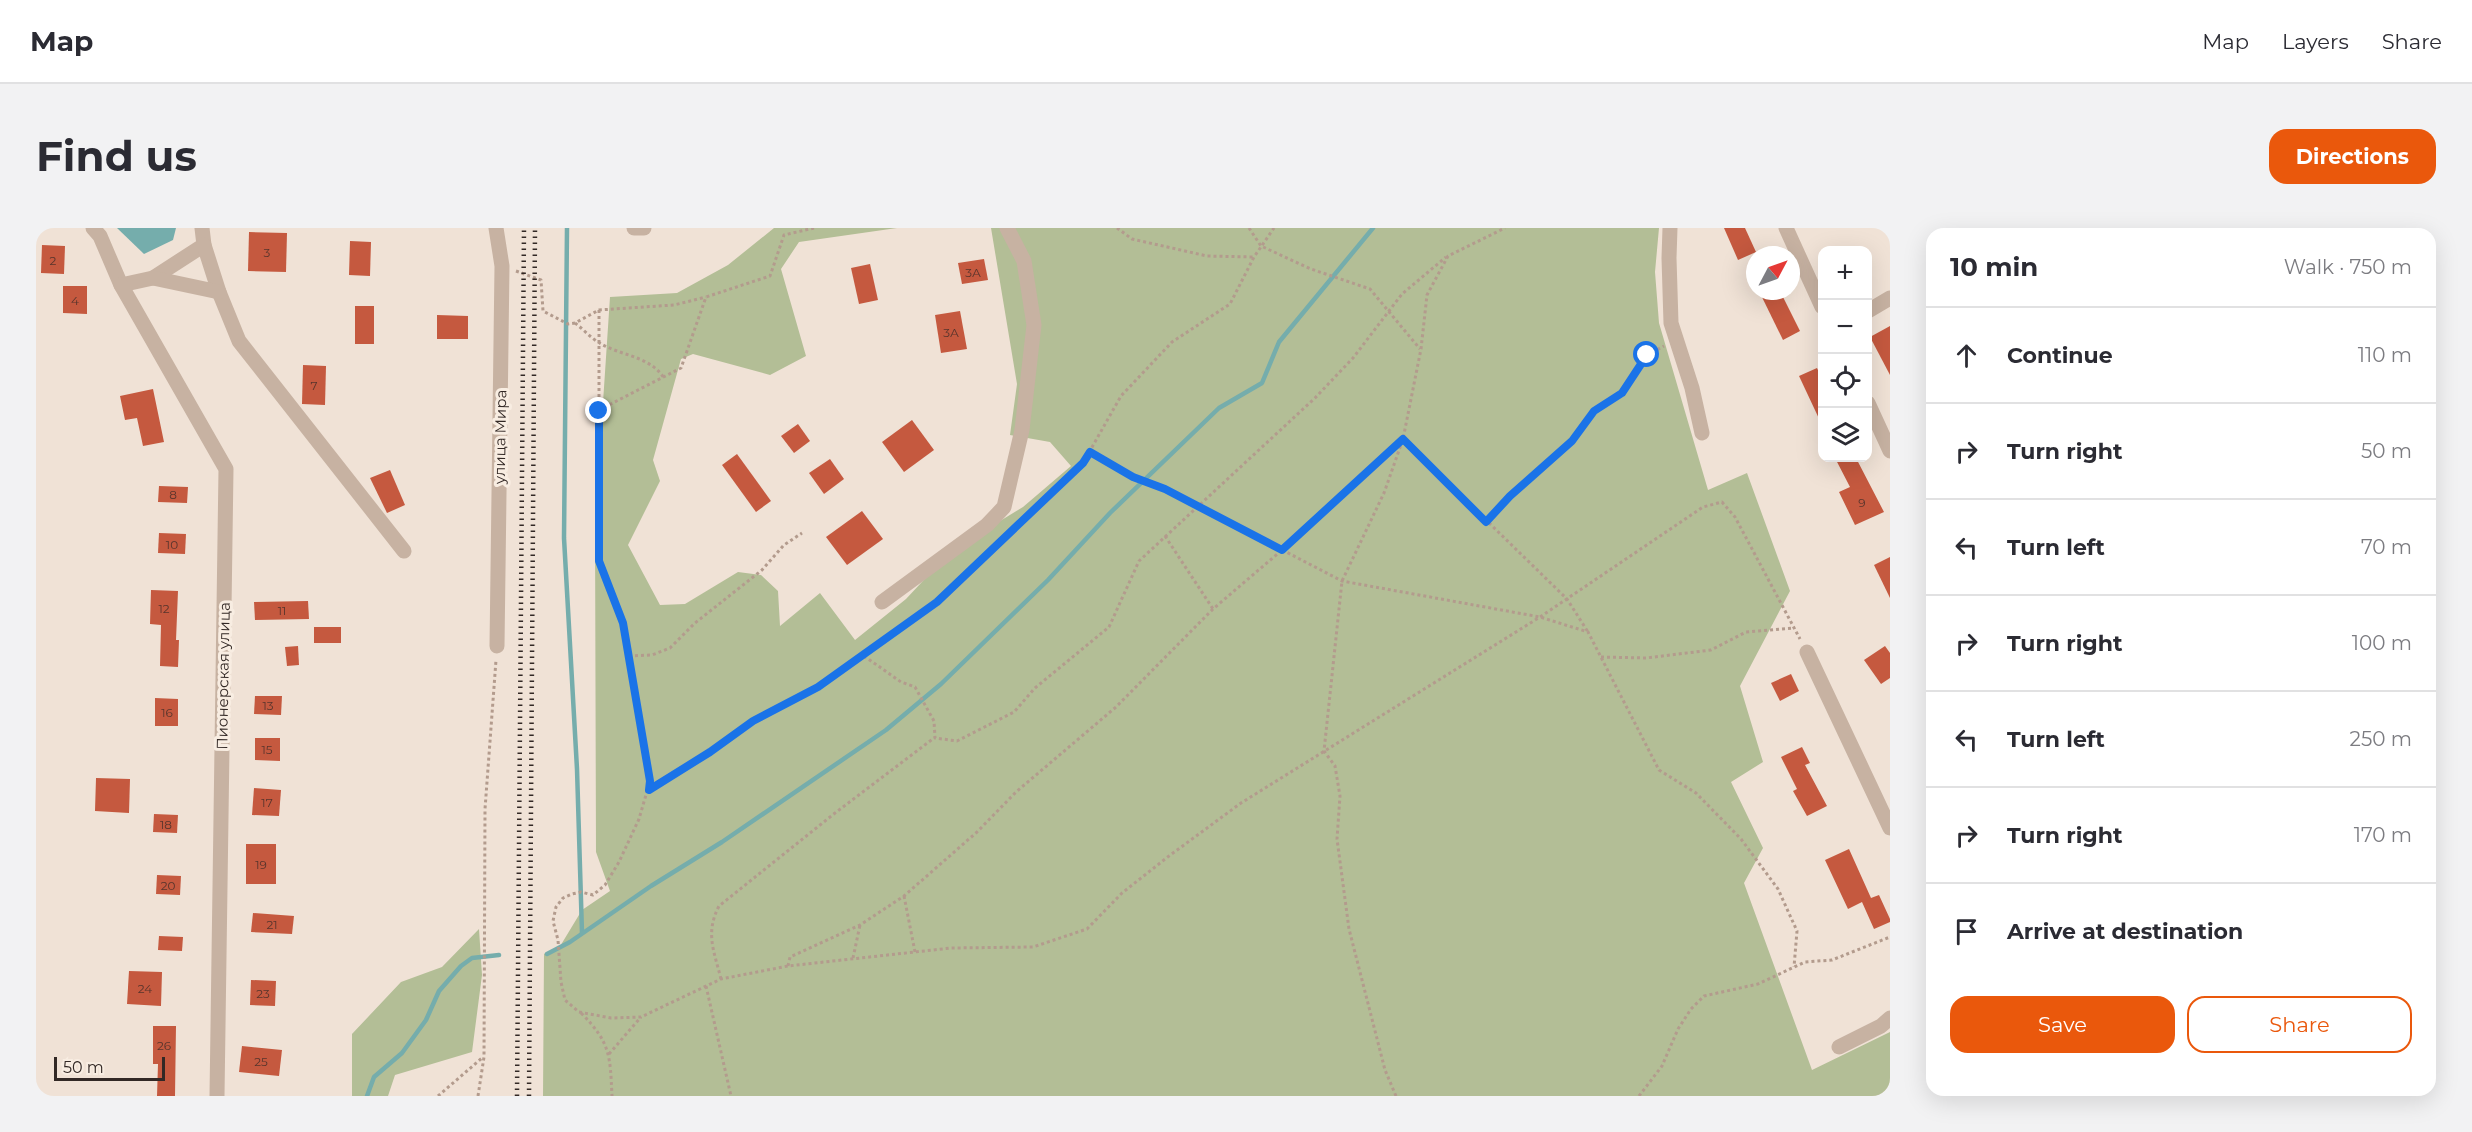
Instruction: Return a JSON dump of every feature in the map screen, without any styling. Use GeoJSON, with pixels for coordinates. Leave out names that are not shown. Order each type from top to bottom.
{"type":"FeatureCollection","features":[{"type":"Feature","properties":{"kind":"street"},"geometry":{"type":"LineString","coordinates":[[93,228],[100,236],[121,285],[153,278],[204,245]]}},
{"type":"Feature","properties":{"kind":"street"},"geometry":{"type":"LineString","coordinates":[[202,228],[204,245],[219,292],[239,341],[404,551]]}},
{"type":"Feature","properties":{"kind":"street","name":"улица Мира"},"geometry":{"type":"LineString","coordinates":[[496,228],[502,266],[496,646]]}},
{"type":"Feature","properties":{"kind":"street"},"geometry":{"type":"LineString","coordinates":[[634,228],[644,228]]}},
{"type":"Feature","properties":{"kind":"street"},"geometry":{"type":"LineString","coordinates":[[882,602],[987,525],[1004,507],[1022,430],[1034,325],[1024,261],[1007,228]]}},
{"type":"Feature","properties":{"kind":"street"},"geometry":{"type":"LineString","coordinates":[[1670,228],[1671,323],[1692,388],[1702,433]]}},
{"type":"Feature","properties":{"kind":"street"},"geometry":{"type":"LineString","coordinates":[[1786,228],[1819,300]]}},
{"type":"Feature","properties":{"kind":"street"},"geometry":{"type":"LineString","coordinates":[[153,278],[219,292]]}},
{"type":"Feature","properties":{"kind":"street","name":"Пионерская улица"},"geometry":{"type":"LineString","coordinates":[[121,285],[226,469],[217,1096]]}},
{"type":"Feature","properties":{"kind":"street"},"geometry":{"type":"LineString","coordinates":[[1872,309],[1890,298]]}},
{"type":"Feature","properties":{"kind":"street"},"geometry":{"type":"LineString","coordinates":[[1870,408],[1890,451]]}},
{"type":"Feature","properties":{"kind":"street"},"geometry":{"type":"LineString","coordinates":[[1807,652],[1890,828]]}},
{"type":"Feature","properties":{"kind":"street"},"geometry":{"type":"LineString","coordinates":[[1839,1047],[1881,1026],[1890,1018]]}},
{"type":"Feature","properties":{"kind":"path"},"geometry":{"type":"LineString","coordinates":[[502,266],[542,280],[543,311],[568,324],[575,323],[599,310],[674,305],[725,293],[770,276],[784,236],[814,228]]}},
{"type":"Feature","properties":{"kind":"path"},"geometry":{"type":"LineString","coordinates":[[1117,228],[1132,239],[1207,256],[1254,257]]}},
{"type":"Feature","properties":{"kind":"path"},"geometry":{"type":"LineString","coordinates":[[1249,228],[1261,246],[1311,269],[1370,289],[1420,349]]}},
{"type":"Feature","properties":{"kind":"path"},"geometry":{"type":"LineString","coordinates":[[649,790],[710,752],[753,721],[818,687],[937,602],[1083,463],[1121,396],[1172,342],[1230,304],[1254,257],[1274,228]]}},
{"type":"Feature","properties":{"kind":"path"},"geometry":{"type":"LineString","coordinates":[[721,979],[711,941],[711,921],[719,906],[826,820],[934,738],[957,741],[1014,712],[1035,688],[1109,627],[1139,561],[1315,398],[1353,358],[1402,294],[1448,256],[1505,228]]}},
{"type":"Feature","properties":{"kind":"path"},"geometry":{"type":"LineString","coordinates":[[1396,1096],[1385,1070],[1349,929],[1337,839],[1340,796],[1335,766],[1324,751],[1342,581],[1384,493],[1403,439],[1420,349],[1427,295],[1448,256]]}},
{"type":"Feature","properties":{"kind":"path"},"geometry":{"type":"LineString","coordinates":[[599,411],[681,368],[706,297]]}},
{"type":"Feature","properties":{"kind":"path"},"geometry":{"type":"LineString","coordinates":[[599,310],[599,561],[623,623],[650,781],[639,819],[619,862],[605,885],[593,895],[581,892],[563,898],[556,907],[553,921],[558,940],[565,1000],[598,1030],[609,1054],[612,1096]]}},
{"type":"Feature","properties":{"kind":"path"},"geometry":{"type":"LineString","coordinates":[[575,323],[599,343],[633,355],[659,370],[664,378]]}},
{"type":"Feature","properties":{"kind":"path"},"geometry":{"type":"LineString","coordinates":[[1486,522],[1510,496],[1572,441],[1594,411],[1622,393],[1647,355],[1677,339]]}},
{"type":"Feature","properties":{"kind":"path"},"geometry":{"type":"LineString","coordinates":[[1403,439],[1567,599],[1588,632],[1659,770],[1696,793],[1741,839],[1778,889],[1797,932],[1794,967]]}},
{"type":"Feature","properties":{"kind":"path"},"geometry":{"type":"LineString","coordinates":[[788,966],[790,957],[860,926],[904,896],[977,832],[1016,792],[1116,706],[1213,609],[1282,550],[1403,439]]}},
{"type":"Feature","properties":{"kind":"path"},"geometry":{"type":"LineString","coordinates":[[1090,452],[1133,477],[1165,489],[1342,581],[1540,617],[1588,632]]}},
{"type":"Feature","properties":{"kind":"path"},"geometry":{"type":"LineString","coordinates":[[579,1012],[611,1018],[641,1017],[721,979],[788,966],[853,958],[951,948],[1033,947],[1086,929],[1122,893],[1169,855],[1241,803],[1540,617],[1703,507],[1722,502],[1735,517],[1807,652]]}},
{"type":"Feature","properties":{"kind":"path"},"geometry":{"type":"LineString","coordinates":[[629,656],[651,655],[670,648],[695,623],[762,570],[784,545],[802,533]]}},
{"type":"Feature","properties":{"kind":"path"},"geometry":{"type":"LineString","coordinates":[[1166,536],[1213,609]]}},
{"type":"Feature","properties":{"kind":"path"},"geometry":{"type":"LineString","coordinates":[[1601,657],[1646,658],[1711,650],[1746,632],[1794,628]]}},
{"type":"Feature","properties":{"kind":"path"},"geometry":{"type":"LineString","coordinates":[[478,1096],[484,1057],[485,809],[496,646]]}},
{"type":"Feature","properties":{"kind":"path"},"geometry":{"type":"LineString","coordinates":[[864,656],[902,682],[915,687],[933,721],[934,738]]}},
{"type":"Feature","properties":{"kind":"path"},"geometry":{"type":"LineString","coordinates":[[904,896],[915,952]]}},
{"type":"Feature","properties":{"kind":"path"},"geometry":{"type":"LineString","coordinates":[[853,958],[860,926]]}},
{"type":"Feature","properties":{"kind":"path"},"geometry":{"type":"LineString","coordinates":[[1639,1096],[1662,1066],[1678,1029],[1691,1009],[1704,996],[1758,984],[1804,962],[1832,960],[1890,937]]}},
{"type":"Feature","properties":{"kind":"path"},"geometry":{"type":"LineString","coordinates":[[706,986],[731,1096]]}},
{"type":"Feature","properties":{"kind":"path"},"geometry":{"type":"LineString","coordinates":[[609,1054],[641,1017]]}},
{"type":"Feature","properties":{"kind":"path"},"geometry":{"type":"LineString","coordinates":[[438,1096],[484,1057]]}},
{"type":"Feature","properties":{"kind":"green space"},"geometry":{"type":"Polygon","coordinates":[[[774,228],[897,228],[799,242],[781,269],[806,356],[770,375],[693,354],[681,359],[653,460],[660,481],[628,545],[660,605],[685,604],[738,572],[761,575],[778,591],[780,626],[820,593],[855,640],[906,599],[935,568],[987,529],[1023,507],[1071,466],[1050,442],[1010,435],[1017,384],[991,228],[1659,228],[1655,272],[1659,323],[1708,490],[1747,473],[1790,591],[1740,686],[1763,762],[1731,782],[1763,848],[1744,883],[1812,1070],[1890,1032],[1890,1096],[543,1096],[544,954],[559,948],[582,910],[610,891],[596,852],[595,523],[610,297],[677,293],[728,265],[774,228]]]}},
{"type":"Feature","properties":{"kind":"green space"},"geometry":{"type":"Polygon","coordinates":[[[479,929],[482,975],[472,1052],[395,1075],[388,1096],[352,1096],[352,1034],[401,982],[442,967],[479,929]]]}},
{"type":"Feature","properties":{"kind":"water"},"geometry":{"type":"Polygon","coordinates":[[[117,228],[176,228],[173,240],[144,254],[117,228]]]}},
{"type":"Feature","properties":{"kind":"building"},"geometry":{"type":"Polygon","coordinates":[[[1724,228],[1745,228],[1753,246],[1746,246],[1746,256],[1738,260],[1724,228]]]}},
{"type":"Feature","properties":{"kind":"building"},"geometry":{"type":"Polygon","coordinates":[[[249,232],[287,233],[286,272],[248,271],[249,232]]]}},
{"type":"Feature","properties":{"kind":"building"},"geometry":{"type":"Polygon","coordinates":[[[350,241],[371,242],[370,276],[349,275],[350,241]]]}},
{"type":"Feature","properties":{"kind":"building"},"geometry":{"type":"Polygon","coordinates":[[[42,245],[65,246],[64,274],[41,273],[42,245]]]}},
{"type":"Feature","properties":{"kind":"building"},"geometry":{"type":"Polygon","coordinates":[[[984,259],[988,280],[962,284],[958,263],[984,259]]]}},
{"type":"Feature","properties":{"kind":"building"},"geometry":{"type":"Polygon","coordinates":[[[870,264],[878,300],[859,304],[851,268],[870,264]]]}},
{"type":"Feature","properties":{"kind":"building"},"geometry":{"type":"Polygon","coordinates":[[[63,286],[87,286],[87,314],[63,313],[63,286]]]}},
{"type":"Feature","properties":{"kind":"building"},"geometry":{"type":"Polygon","coordinates":[[[1763,300],[1784,300],[1800,331],[1783,340],[1763,300]]]}},
{"type":"Feature","properties":{"kind":"building"},"geometry":{"type":"Polygon","coordinates":[[[355,306],[374,306],[374,344],[355,344],[355,306]]]}},
{"type":"Feature","properties":{"kind":"building"},"geometry":{"type":"Polygon","coordinates":[[[960,311],[967,349],[941,353],[935,315],[960,311]]]}},
{"type":"Feature","properties":{"kind":"building"},"geometry":{"type":"Polygon","coordinates":[[[437,315],[468,316],[468,339],[437,339],[437,315]]]}},
{"type":"Feature","properties":{"kind":"building"},"geometry":{"type":"Polygon","coordinates":[[[1890,326],[1890,375],[1872,341],[1872,336],[1890,326]]]}},
{"type":"Feature","properties":{"kind":"building"},"geometry":{"type":"Polygon","coordinates":[[[303,365],[326,366],[325,405],[302,404],[303,365]]]}},
{"type":"Feature","properties":{"kind":"building"},"geometry":{"type":"Polygon","coordinates":[[[1817,368],[1818,416],[1799,376],[1817,368]]]}},
{"type":"Feature","properties":{"kind":"building"},"geometry":{"type":"Polygon","coordinates":[[[153,389],[164,442],[143,446],[137,418],[125,420],[120,396],[153,389]]]}},
{"type":"Feature","properties":{"kind":"building"},"geometry":{"type":"Polygon","coordinates":[[[912,420],[934,450],[904,472],[882,442],[912,420]]]}},
{"type":"Feature","properties":{"kind":"building"},"geometry":{"type":"Polygon","coordinates":[[[798,424],[810,441],[794,453],[781,436],[798,424]]]}},
{"type":"Feature","properties":{"kind":"building"},"geometry":{"type":"Polygon","coordinates":[[[737,454],[771,501],[756,512],[722,465],[737,454]]]}},
{"type":"Feature","properties":{"kind":"building"},"geometry":{"type":"Polygon","coordinates":[[[830,459],[844,479],[824,494],[809,473],[830,459]]]}},
{"type":"Feature","properties":{"kind":"building"},"geometry":{"type":"Polygon","coordinates":[[[1837,462],[1858,462],[1884,512],[1855,525],[1839,492],[1850,487],[1837,462]]]}},
{"type":"Feature","properties":{"kind":"building"},"geometry":{"type":"Polygon","coordinates":[[[390,470],[405,505],[387,513],[370,478],[390,470]]]}},
{"type":"Feature","properties":{"kind":"building"},"geometry":{"type":"Polygon","coordinates":[[[159,486],[188,487],[187,503],[158,502],[159,486]]]}},
{"type":"Feature","properties":{"kind":"building"},"geometry":{"type":"Polygon","coordinates":[[[862,511],[883,539],[847,565],[826,537],[862,511]]]}},
{"type":"Feature","properties":{"kind":"building"},"geometry":{"type":"Polygon","coordinates":[[[159,533],[186,534],[185,554],[158,553],[159,533]]]}},
{"type":"Feature","properties":{"kind":"building"},"geometry":{"type":"Polygon","coordinates":[[[1890,557],[1890,598],[1874,565],[1890,557]]]}},
{"type":"Feature","properties":{"kind":"building"},"geometry":{"type":"Polygon","coordinates":[[[151,590],[178,591],[176,640],[179,640],[178,667],[160,666],[161,625],[150,624],[151,590]]]}},
{"type":"Feature","properties":{"kind":"building"},"geometry":{"type":"Polygon","coordinates":[[[308,601],[309,619],[255,620],[254,602],[308,601]]]}},
{"type":"Feature","properties":{"kind":"building"},"geometry":{"type":"Polygon","coordinates":[[[314,627],[341,627],[341,643],[314,643],[314,627]]]}},
{"type":"Feature","properties":{"kind":"building"},"geometry":{"type":"Polygon","coordinates":[[[298,646],[299,665],[287,666],[285,647],[298,646]]]}},
{"type":"Feature","properties":{"kind":"building"},"geometry":{"type":"Polygon","coordinates":[[[1885,646],[1890,653],[1890,678],[1881,684],[1864,660],[1885,646]]]}},
{"type":"Feature","properties":{"kind":"building"},"geometry":{"type":"Polygon","coordinates":[[[1791,674],[1799,691],[1780,701],[1771,683],[1791,674]]]}},
{"type":"Feature","properties":{"kind":"building"},"geometry":{"type":"Polygon","coordinates":[[[255,696],[282,696],[281,715],[254,714],[255,696]]]}},
{"type":"Feature","properties":{"kind":"building"},"geometry":{"type":"Polygon","coordinates":[[[155,698],[178,699],[178,726],[155,726],[155,698]]]}},
{"type":"Feature","properties":{"kind":"building"},"geometry":{"type":"Polygon","coordinates":[[[255,738],[280,738],[280,761],[255,760],[255,738]]]}},
{"type":"Feature","properties":{"kind":"building"},"geometry":{"type":"Polygon","coordinates":[[[1802,747],[1810,763],[1805,765],[1827,806],[1807,816],[1793,791],[1797,789],[1781,757],[1802,747]]]}},
{"type":"Feature","properties":{"kind":"building"},"geometry":{"type":"Polygon","coordinates":[[[96,778],[130,779],[129,813],[95,811],[96,778]]]}},
{"type":"Feature","properties":{"kind":"building"},"geometry":{"type":"Polygon","coordinates":[[[254,788],[281,790],[279,816],[252,815],[254,788]]]}},
{"type":"Feature","properties":{"kind":"building"},"geometry":{"type":"Polygon","coordinates":[[[154,814],[178,815],[177,833],[153,832],[154,814]]]}},
{"type":"Feature","properties":{"kind":"building"},"geometry":{"type":"Polygon","coordinates":[[[246,844],[276,844],[276,884],[246,884],[246,844]]]}},
{"type":"Feature","properties":{"kind":"building"},"geometry":{"type":"Polygon","coordinates":[[[1849,849],[1871,898],[1879,895],[1890,919],[1890,922],[1874,929],[1862,902],[1848,909],[1825,860],[1849,849]]]}},
{"type":"Feature","properties":{"kind":"building"},"geometry":{"type":"Polygon","coordinates":[[[157,875],[181,876],[180,895],[156,894],[157,875]]]}},
{"type":"Feature","properties":{"kind":"building"},"geometry":{"type":"Polygon","coordinates":[[[253,913],[294,916],[292,934],[251,932],[253,913]]]}},
{"type":"Feature","properties":{"kind":"building"},"geometry":{"type":"Polygon","coordinates":[[[159,936],[183,937],[182,951],[158,950],[159,936]]]}},
{"type":"Feature","properties":{"kind":"building"},"geometry":{"type":"Polygon","coordinates":[[[129,971],[162,972],[161,1006],[127,1004],[129,971]]]}},
{"type":"Feature","properties":{"kind":"building"},"geometry":{"type":"Polygon","coordinates":[[[251,980],[276,981],[275,1006],[250,1005],[251,980]]]}},
{"type":"Feature","properties":{"kind":"building"},"geometry":{"type":"Polygon","coordinates":[[[153,1026],[176,1026],[175,1096],[157,1096],[158,1064],[153,1064],[153,1026]]]}},
{"type":"Feature","properties":{"kind":"building"},"geometry":{"type":"Polygon","coordinates":[[[242,1046],[282,1050],[279,1076],[239,1072],[242,1046]]]}},
{"type":"Feature","properties":{"kind":"waterway"},"geometry":{"type":"LineString","coordinates":[[567,228],[564,538],[577,769],[582,933]]}},
{"type":"Feature","properties":{"kind":"waterway"},"geometry":{"type":"LineString","coordinates":[[547,954],[570,942],[651,886],[722,842],[886,730],[941,684],[1048,580],[1110,513],[1219,408],[1262,383],[1279,342],[1373,228]]}},
{"type":"Feature","properties":{"kind":"waterway"},"geometry":{"type":"LineString","coordinates":[[367,1096],[374,1077],[402,1053],[426,1020],[439,991],[461,966],[472,958],[499,955]]}},
{"type":"Feature","properties":{"kind":"railway"},"geometry":{"type":"LineString","coordinates":[[517,1096],[524,228]]}},
{"type":"Feature","properties":{"kind":"railway"},"geometry":{"type":"LineString","coordinates":[[529,1096],[535,228]]}},
{"type":"Feature","properties":{"kind":"route"},"geometry":{"type":"LineString","coordinates":[[599,411],[599,561],[623,623],[650,781],[649,790],[710,752],[753,721],[818,687],[937,602],[1083,463],[1090,452],[1133,477],[1165,489],[1282,550],[1403,439],[1486,522],[1510,496],[1572,441],[1594,411],[1622,393],[1647,355]]}}]}
